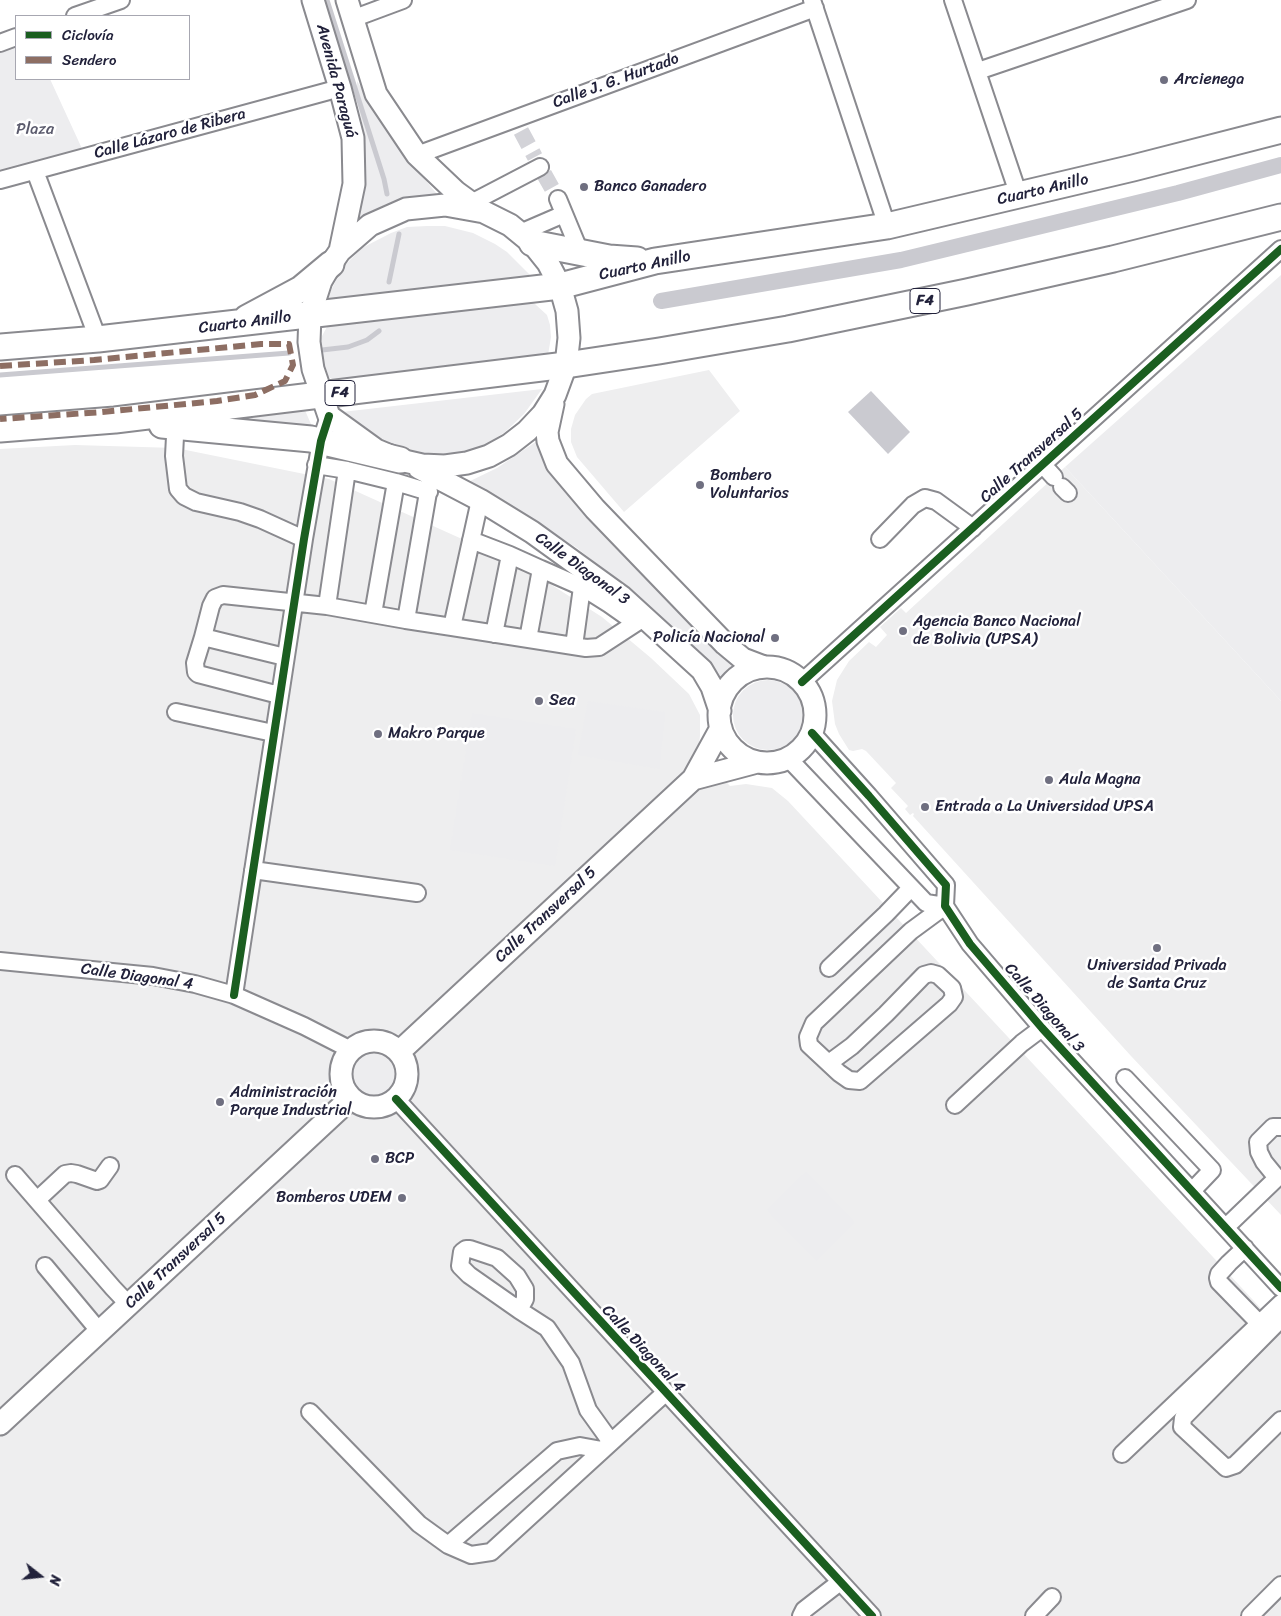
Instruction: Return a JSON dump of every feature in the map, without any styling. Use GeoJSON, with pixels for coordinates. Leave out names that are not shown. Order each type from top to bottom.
{"type":"FeatureCollection","features":[{"type":"Feature","properties":{"kind":"highway","name":"Cuarto Anillo"},"geometry":{"type":"LineString","coordinates":[[0,347],[98,339],[237,324],[560,286],[655,261],[887,226],[1019,196],[1281,130]]}},
{"type":"Feature","properties":{"kind":"highway","name":"F4"},"geometry":{"type":"LineString","coordinates":[[176,419],[326,406],[797,327],[1113,259],[1281,217]]}},
{"type":"Feature","properties":{"kind":"highway"},"geometry":{"type":"LineString","coordinates":[[526,238],[609,258],[655,261]]}},
{"type":"Feature","properties":{"kind":"highway"},"geometry":{"type":"LineString","coordinates":[[237,324],[300,289],[335,257]]}},
{"type":"Feature","properties":{"kind":"highway"},"geometry":{"type":"LineString","coordinates":[[0,428],[115,420],[176,419],[321,441],[402,468]]}},
{"type":"Feature","properties":{"kind":"main road","name":"Avenida Paraguá"},"geometry":{"type":"LineString","coordinates":[[313,0],[353,138],[354,184],[335,257]]}},
{"type":"Feature","properties":{"kind":"main road","name":"Avenida Paraguá"},"geometry":{"type":"LineString","coordinates":[[350,10],[376,94],[417,155],[456,192],[477,208]]}},
{"type":"Feature","properties":{"kind":"main road"},"geometry":{"type":"LineString","coordinates":[[555,395],[543,414],[527,431],[509,445],[489,456],[467,463],[402,468],[376,450],[326,406],[313,369],[309,342],[310,315],[321,281],[335,257],[370,225],[406,209],[445,205],[477,208],[510,225],[526,238],[548,263],[560,286],[567,311],[569,338],[566,365],[555,395],[547,432],[548,441],[557,464],[595,510],[725,644],[743,659],[764,667],[781,669],[796,676],[802,682],[812,697],[814,706],[815,715],[812,733],[802,748],[788,758],[773,763],[757,762],[734,750],[724,736],[721,719],[724,695],[734,681],[748,671],[764,667]]}},
{"type":"Feature","properties":{"kind":"main road","name":"Calle Diagonal 3"},"geometry":{"type":"LineString","coordinates":[[402,468],[430,483],[480,500],[532,532],[622,597],[640,620],[702,670],[712,687],[721,719]]}},
{"type":"Feature","properties":{"kind":"main road","name":"Calle Transversal 5"},"geometry":{"type":"LineString","coordinates":[[399,1052],[692,779],[721,719]]}},
{"type":"Feature","properties":{"kind":"main road","name":"Calle Transversal 5"},"geometry":{"type":"LineString","coordinates":[[692,779],[757,762]]}},
{"type":"Feature","properties":{"kind":"main road"},"geometry":{"type":"LineString","coordinates":[[370,1040],[391,1045],[399,1052],[407,1070],[404,1086],[396,1099],[378,1107],[368,1107],[359,1104],[344,1090],[341,1074],[344,1058],[351,1050],[370,1040]]}},
{"type":"Feature","properties":{"kind":"main road","name":"Calle Transversal 5"},"geometry":{"type":"LineString","coordinates":[[0,1424],[351,1098]]}},
{"type":"Feature","properties":{"kind":"street"},"geometry":{"type":"LineString","coordinates":[[78,15],[121,0]]}},
{"type":"Feature","properties":{"kind":"street"},"geometry":{"type":"LineString","coordinates":[[350,10],[403,0]]}},
{"type":"Feature","properties":{"kind":"street"},"geometry":{"type":"LineString","coordinates":[[953,0],[1019,196]]}},
{"type":"Feature","properties":{"kind":"street"},"geometry":{"type":"LineString","coordinates":[[978,71],[1187,0]]}},
{"type":"Feature","properties":{"kind":"street"},"geometry":{"type":"LineString","coordinates":[[814,4],[887,226]]}},
{"type":"Feature","properties":{"kind":"street","name":"Calle J. G. Hurtado"},"geometry":{"type":"LineString","coordinates":[[417,155],[517,125],[814,4]]}},
{"type":"Feature","properties":{"kind":"street"},"geometry":{"type":"LineString","coordinates":[[0,43],[15,37]]}},
{"type":"Feature","properties":{"kind":"street","name":"Calle Lázaro de Ribera"},"geometry":{"type":"LineString","coordinates":[[0,180],[340,88]]}},
{"type":"Feature","properties":{"kind":"street"},"geometry":{"type":"LineString","coordinates":[[477,208],[540,166]]}},
{"type":"Feature","properties":{"kind":"street"},"geometry":{"type":"LineString","coordinates":[[35,171],[98,339]]}},
{"type":"Feature","properties":{"kind":"street"},"geometry":{"type":"LineString","coordinates":[[558,199],[580,252]]}},
{"type":"Feature","properties":{"kind":"street"},"geometry":{"type":"LineString","coordinates":[[526,238],[564,214]]}},
{"type":"Feature","properties":{"kind":"street","name":"Calle Transversal 5"},"geometry":{"type":"LineString","coordinates":[[802,682],[1281,249]]}},
{"type":"Feature","properties":{"kind":"street"},"geometry":{"type":"LineString","coordinates":[[234,995],[293,604],[326,406]]}},
{"type":"Feature","properties":{"kind":"street"},"geometry":{"type":"LineString","coordinates":[[176,419],[174,456],[178,489],[184,496],[196,502],[240,512],[260,519],[304,539]]}},
{"type":"Feature","properties":{"kind":"street"},"geometry":{"type":"LineString","coordinates":[[316,465],[347,470],[402,468],[373,614]]}},
{"type":"Feature","properties":{"kind":"street"},"geometry":{"type":"LineString","coordinates":[[1043,465],[1061,486]]}},
{"type":"Feature","properties":{"kind":"street"},"geometry":{"type":"LineString","coordinates":[[327,606],[347,470]]}},
{"type":"Feature","properties":{"kind":"street"},"geometry":{"type":"LineString","coordinates":[[406,620],[430,483]]}},
{"type":"Feature","properties":{"kind":"street"},"geometry":{"type":"LineString","coordinates":[[880,539],[914,505],[925,498],[936,501],[972,528]]}},
{"type":"Feature","properties":{"kind":"street"},"geometry":{"type":"LineString","coordinates":[[452,627],[480,500]]}},
{"type":"Feature","properties":{"kind":"street"},"geometry":{"type":"LineString","coordinates":[[279,695],[196,672],[195,663],[215,598],[223,595],[293,604],[327,606],[586,648],[598,647],[640,620],[582,587],[541,568],[471,540]]}},
{"type":"Feature","properties":{"kind":"street"},"geometry":{"type":"LineString","coordinates":[[494,634],[510,555]]}},
{"type":"Feature","properties":{"kind":"street"},"geometry":{"type":"LineString","coordinates":[[528,639],[541,568]]}},
{"type":"Feature","properties":{"kind":"street"},"geometry":{"type":"LineString","coordinates":[[574,646],[582,587]]}},
{"type":"Feature","properties":{"kind":"street"},"geometry":{"type":"LineString","coordinates":[[203,637],[285,657]]}},
{"type":"Feature","properties":{"kind":"street"},"geometry":{"type":"LineString","coordinates":[[176,712],[273,734]]}},
{"type":"Feature","properties":{"kind":"street","name":"Calle Diagonal 3"},"geometry":{"type":"LineString","coordinates":[[812,733],[946,885],[945,906],[970,944],[1042,1028],[1281,1288]]}},
{"type":"Feature","properties":{"kind":"street"},"geometry":{"type":"LineString","coordinates":[[788,758],[926,903],[945,906]]}},
{"type":"Feature","properties":{"kind":"street"},"geometry":{"type":"LineString","coordinates":[[883,858],[904,838]]}},
{"type":"Feature","properties":{"kind":"street"},"geometry":{"type":"LineString","coordinates":[[253,870],[417,893]]}},
{"type":"Feature","properties":{"kind":"street"},"geometry":{"type":"LineString","coordinates":[[829,968],[912,888]]}},
{"type":"Feature","properties":{"kind":"street"},"geometry":{"type":"LineString","coordinates":[[829,1063],[852,1046],[924,975],[930,973],[938,975],[952,988],[954,996],[949,1004],[860,1081],[849,1080],[839,1073],[809,1045],[808,1037],[814,1023],[910,931],[945,906]]}},
{"type":"Feature","properties":{"kind":"street","name":"Calle Diagonal 4"},"geometry":{"type":"LineString","coordinates":[[0,961],[153,976],[195,984],[234,995],[304,1026],[351,1050]]}},
{"type":"Feature","properties":{"kind":"street"},"geometry":{"type":"LineString","coordinates":[[955,1105],[1022,1043],[1042,1028]]}},
{"type":"Feature","properties":{"kind":"street"},"geometry":{"type":"LineString","coordinates":[[1125,1078],[1212,1170],[1192,1191]]}},
{"type":"Feature","properties":{"kind":"street","name":"Calle Diagonal 4"},"geometry":{"type":"LineString","coordinates":[[396,1099],[872,1616]]}},
{"type":"Feature","properties":{"kind":"street"},"geometry":{"type":"LineString","coordinates":[[1226,1227],[1279,1180],[1259,1152],[1258,1142],[1273,1127],[1281,1127]]}},
{"type":"Feature","properties":{"kind":"street"},"geometry":{"type":"LineString","coordinates":[[37,1200],[65,1174],[77,1174],[97,1181],[100,1180],[110,1166]]}},
{"type":"Feature","properties":{"kind":"street"},"geometry":{"type":"LineString","coordinates":[[15,1175],[129,1304]]}},
{"type":"Feature","properties":{"kind":"street"},"geometry":{"type":"LineString","coordinates":[[1245,1248],[1219,1274],[1218,1278],[1219,1282],[1259,1323]]}},
{"type":"Feature","properties":{"kind":"street"},"geometry":{"type":"LineString","coordinates":[[45,1266],[100,1332]]}},
{"type":"Feature","properties":{"kind":"street"},"geometry":{"type":"LineString","coordinates":[[1122,1454],[1281,1303]]}},
{"type":"Feature","properties":{"kind":"street"},"geometry":{"type":"LineString","coordinates":[[519,1310],[547,1328],[572,1363],[588,1410],[606,1446]]}},
{"type":"Feature","properties":{"kind":"street"},"geometry":{"type":"LineString","coordinates":[[1281,1319],[1183,1418],[1182,1427],[1226,1468],[1235,1465],[1281,1420]]}},
{"type":"Feature","properties":{"kind":"street"},"geometry":{"type":"LineString","coordinates":[[310,1412],[419,1524],[448,1545],[471,1555],[491,1552],[665,1393]]}},
{"type":"Feature","properties":{"kind":"street"},"geometry":{"type":"LineString","coordinates":[[448,1545],[557,1451],[580,1446],[606,1446]]}},
{"type":"Feature","properties":{"kind":"street"},"geometry":{"type":"LineString","coordinates":[[801,1616],[804,1610],[840,1582]]}},
{"type":"Feature","properties":{"kind":"street"},"geometry":{"type":"LineString","coordinates":[[1250,1616],[1281,1584]]}},
{"type":"Feature","properties":{"kind":"street"},"geometry":{"type":"LineString","coordinates":[[1034,1616],[1052,1597]]}},
{"type":"Feature","properties":{"kind":"shaded area"},"geometry":{"type":"Polygon","coordinates":[[[709,370],[740,411],[624,512],[577,457],[571,442],[571,429],[575,415],[586,399],[592,394],[709,370]]]}},
{"type":"Feature","properties":{"kind":"shaded area"},"geometry":{"type":"Polygon","coordinates":[[[871,391],[910,432],[888,454],[848,412],[871,391]]]}},
{"type":"Feature","properties":{"kind":"shaded area"},"geometry":{"type":"Polygon","coordinates":[[[75,445],[176,448],[329,479],[493,553],[547,582],[602,617],[651,658],[689,694],[700,715],[698,751],[730,786],[746,784],[772,788],[788,801],[1281,1330],[1281,1616],[0,1616],[0,449],[75,445]]]}},
{"type":"Feature","properties":{"kind":"shaded area","name":"Universidad Privada de Santa Cruz"},"geometry":{"type":"Polygon","coordinates":[[[1065,467],[1281,701],[1281,1215],[1131,1056],[913,816],[914,814],[910,815],[905,809],[908,806],[891,788],[896,783],[866,751],[862,749],[849,750],[835,724],[832,701],[837,680],[849,661],[869,642],[876,647],[887,635],[880,627],[901,608],[906,613],[1065,467]]]}},
{"type":"Feature","properties":{"kind":"green space","name":"Plaza"},"geometry":{"type":"Polygon","coordinates":[[[15,44],[15,80],[50,80],[84,153],[0,175],[0,50],[15,44]]]}},
{"type":"Feature","properties":{"kind":"green space"},"geometry":{"type":"Polygon","coordinates":[[[357,81],[408,159],[441,199],[398,204],[354,221],[366,173],[362,123],[357,101],[357,81]]]}},
{"type":"Feature","properties":{"kind":"green space"},"geometry":{"type":"Polygon","coordinates":[[[445,226],[473,233],[507,252],[531,276],[324,305],[342,268],[362,248],[407,227],[445,226]]]}},
{"type":"Feature","properties":{"kind":"green space"},"geometry":{"type":"Polygon","coordinates":[[[1281,275],[1281,701],[1065,467],[1281,275]]]}},
{"type":"Feature","properties":{"kind":"green space"},"geometry":{"type":"Polygon","coordinates":[[[524,299],[535,304],[547,315],[551,337],[548,355],[345,384],[330,378],[325,373],[321,364],[321,338],[329,323],[524,299]]]}},
{"type":"Feature","properties":{"kind":"green space"},"geometry":{"type":"Polygon","coordinates":[[[542,389],[524,414],[505,432],[485,445],[457,456],[408,456],[358,430],[342,412],[542,389]]]}},
{"type":"Feature","properties":{"kind":"green space"},"geometry":{"type":"Polygon","coordinates":[[[304,408],[314,431],[200,418],[304,408]]]}},
{"type":"Feature","properties":{"kind":"green space"},"geometry":{"type":"Polygon","coordinates":[[[537,441],[550,470],[594,524],[736,666],[721,678],[652,609],[577,548],[515,509],[464,484],[497,468],[537,441]]]}},
{"type":"Feature","properties":{"kind":"green space"},"geometry":{"type":"Polygon","coordinates":[[[775,680],[788,686],[797,695],[801,701],[803,715],[801,729],[793,740],[782,748],[761,750],[754,748],[743,740],[735,729],[733,708],[735,701],[743,690],[754,682],[775,680]]]}},
{"type":"Feature","properties":{"kind":"green space"},"geometry":{"type":"Polygon","coordinates":[[[588,701],[665,712],[659,769],[578,755],[588,701]]]}},
{"type":"Feature","properties":{"kind":"green space"},"geometry":{"type":"Polygon","coordinates":[[[472,713],[576,729],[555,866],[450,850],[472,713]]]}},
{"type":"Feature","properties":{"kind":"green space"},"geometry":{"type":"Polygon","coordinates":[[[370,1048],[380,1048],[392,1055],[399,1067],[399,1077],[392,1089],[380,1096],[370,1096],[362,1092],[355,1085],[351,1077],[351,1067],[355,1059],[362,1052],[370,1048]]]}},
{"type":"Feature","properties":{"kind":"green space"},"geometry":{"type":"Polygon","coordinates":[[[806,1172],[855,1223],[817,1261],[767,1210],[806,1172]]]}},
{"type":"Feature","properties":{"kind":"waterway"},"geometry":{"type":"LineString","coordinates":[[327,0],[384,179],[387,194]]}},
{"type":"Feature","properties":{"kind":"waterway"},"geometry":{"type":"LineString","coordinates":[[661,301],[901,260],[1178,193],[1281,165]]}},
{"type":"Feature","properties":{"kind":"waterway"},"geometry":{"type":"LineString","coordinates":[[389,282],[399,234]]}},
{"type":"Feature","properties":{"kind":"waterway"},"geometry":{"type":"LineString","coordinates":[[322,350],[348,347],[367,340],[379,331]]}},
{"type":"Feature","properties":{"kind":"waterway"},"geometry":{"type":"LineString","coordinates":[[0,375],[289,353]]}},
{"type":"Feature","properties":{"kind":"tunnel"},"geometry":{"type":"LineString","coordinates":[[521,131],[535,157]]}},
{"type":"Feature","properties":{"kind":"tunnel"},"geometry":{"type":"LineString","coordinates":[[544,174],[558,199]]}},
{"type":"Feature","properties":{"kind":"marked path"},"geometry":{"type":"LineString","coordinates":[[0,366],[94,360],[261,344],[289,344],[293,365],[285,381],[255,395],[217,401],[102,412],[0,419]]}},
{"type":"Feature","properties":{"kind":"cycle path"},"geometry":{"type":"LineString","coordinates":[[802,682],[1281,249]]}},
{"type":"Feature","properties":{"kind":"cycle path"},"geometry":{"type":"LineString","coordinates":[[234,995],[304,539],[321,441],[329,416]]}},
{"type":"Feature","properties":{"kind":"cycle path"},"geometry":{"type":"LineString","coordinates":[[812,733],[946,885],[945,906],[970,944],[1042,1028],[1281,1288]]}},
{"type":"Feature","properties":{"kind":"cycle path"},"geometry":{"type":"LineString","coordinates":[[396,1099],[872,1616]]}},
{"type":"Feature","properties":{"kind":"place","name":"Arcienega"},"geometry":{"type":"Point","coordinates":[1164,80]}},
{"type":"Feature","properties":{"kind":"place","name":"Banco Ganadero"},"geometry":{"type":"Point","coordinates":[584,187]}},
{"type":"Feature","properties":{"kind":"place","name":"Bombero Voluntarios"},"geometry":{"type":"Point","coordinates":[700,485]}},
{"type":"Feature","properties":{"kind":"place","name":"Agencia Banco Nacional de Bolivia (UPSA)"},"geometry":{"type":"Point","coordinates":[903,631]}},
{"type":"Feature","properties":{"kind":"place","name":"Policía Nacional"},"geometry":{"type":"Point","coordinates":[775,638]}},
{"type":"Feature","properties":{"kind":"place","name":"Sea"},"geometry":{"type":"Point","coordinates":[539,701]}},
{"type":"Feature","properties":{"kind":"place","name":"Makro Parque"},"geometry":{"type":"Point","coordinates":[378,734]}},
{"type":"Feature","properties":{"kind":"place","name":"Aula Magna"},"geometry":{"type":"Point","coordinates":[1049,780]}},
{"type":"Feature","properties":{"kind":"place","name":"Entrada a La Universidad UPSA"},"geometry":{"type":"Point","coordinates":[925,807]}},
{"type":"Feature","properties":{"kind":"place","name":"Universidad Privada de Santa Cruz"},"geometry":{"type":"Point","coordinates":[1157,948]}},
{"type":"Feature","properties":{"kind":"place","name":"Administración Parque Industrial"},"geometry":{"type":"Point","coordinates":[220,1102]}},
{"type":"Feature","properties":{"kind":"place","name":"BCP"},"geometry":{"type":"Point","coordinates":[375,1159]}},
{"type":"Feature","properties":{"kind":"place","name":"Bomberos UDEM"},"geometry":{"type":"Point","coordinates":[402,1198]}}]}
